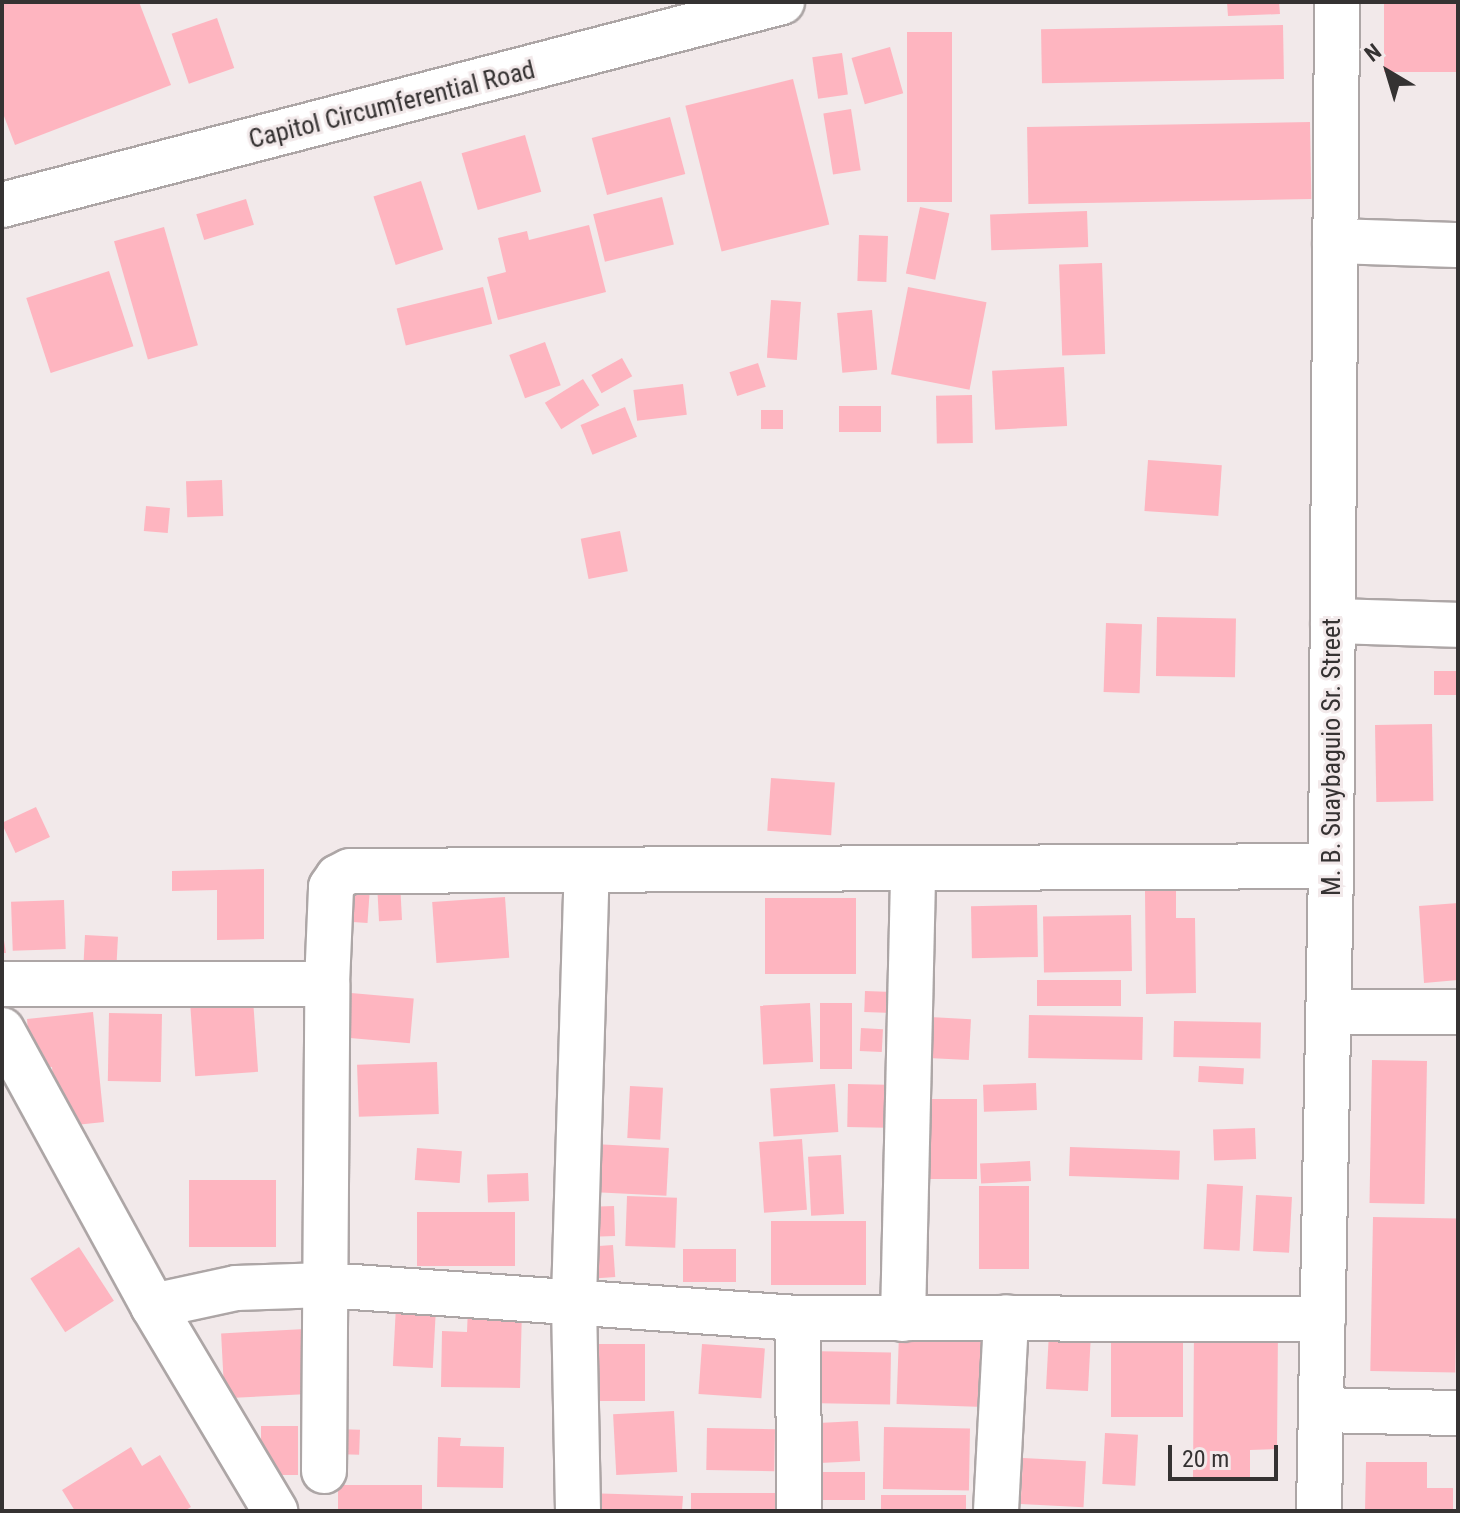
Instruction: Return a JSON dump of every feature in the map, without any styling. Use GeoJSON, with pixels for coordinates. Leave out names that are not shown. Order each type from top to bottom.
{"type":"FeatureCollection","features":[{"type":"Feature","properties":{"kind":"street","name":"M. B. Suaybaguio Sr. Street"},"geometry":{"type":"LineString","coordinates":[[1319,1511],[1331,866],[1337,2]]}},
{"type":"Feature","properties":{"kind":"street","name":"Capitol Circumferential Road"},"geometry":{"type":"LineString","coordinates":[[2,205],[777,3]]}},
{"type":"Feature","properties":{"kind":"street"},"geometry":{"type":"LineString","coordinates":[[1335,241],[1458,245]]}},
{"type":"Feature","properties":{"kind":"street"},"geometry":{"type":"LineString","coordinates":[[1333,621],[1458,625]]}},
{"type":"Feature","properties":{"kind":"street"},"geometry":{"type":"LineString","coordinates":[[324,1471],[327,984],[331,887],[350,871],[913,871],[1331,866]]}},
{"type":"Feature","properties":{"kind":"street"},"geometry":{"type":"LineString","coordinates":[[578,1511],[574,1299],[587,870]]}},
{"type":"Feature","properties":{"kind":"street"},"geometry":{"type":"LineString","coordinates":[[903,1319],[913,871]]}},
{"type":"Feature","properties":{"kind":"street"},"geometry":{"type":"LineString","coordinates":[[2,984],[327,984]]}},
{"type":"Feature","properties":{"kind":"street"},"geometry":{"type":"LineString","coordinates":[[1329,1012],[1458,1012]]}},
{"type":"Feature","properties":{"kind":"street"},"geometry":{"type":"LineString","coordinates":[[2,1030],[153,1306],[275,1511]]}},
{"type":"Feature","properties":{"kind":"street"},"geometry":{"type":"LineString","coordinates":[[153,1306],[223,1290],[325,1285],[574,1299],[798,1318],[1323,1319]]}},
{"type":"Feature","properties":{"kind":"street"},"geometry":{"type":"LineString","coordinates":[[996,1511],[1006,1317]]}},
{"type":"Feature","properties":{"kind":"street"},"geometry":{"type":"LineString","coordinates":[[798,1318],[799,1511]]}},
{"type":"Feature","properties":{"kind":"street"},"geometry":{"type":"LineString","coordinates":[[1321,1410],[1458,1413]]}},
{"type":"Feature","properties":{"kind":"building"},"geometry":{"type":"Polygon","coordinates":[[[2,2],[139,2],[171,85],[15,145],[2,111],[2,2]]]}},
{"type":"Feature","properties":{"kind":"building"},"geometry":{"type":"Polygon","coordinates":[[[1227,2],[1279,2],[1280,14],[1228,16],[1227,2]]]}},
{"type":"Feature","properties":{"kind":"building"},"geometry":{"type":"Polygon","coordinates":[[[1384,2],[1458,2],[1458,72],[1384,72],[1384,2]]]}},
{"type":"Feature","properties":{"kind":"building"},"geometry":{"type":"Polygon","coordinates":[[[217,18],[234,68],[189,84],[172,34],[217,18]]]}},
{"type":"Feature","properties":{"kind":"building"},"geometry":{"type":"Polygon","coordinates":[[[1283,25],[1284,79],[1042,83],[1041,29],[1283,25]]]}},
{"type":"Feature","properties":{"kind":"building"},"geometry":{"type":"Polygon","coordinates":[[[907,32],[952,32],[952,202],[907,202],[907,32]]]}},
{"type":"Feature","properties":{"kind":"building"},"geometry":{"type":"Polygon","coordinates":[[[890,47],[903,93],[865,104],[852,58],[890,47]]]}},
{"type":"Feature","properties":{"kind":"building"},"geometry":{"type":"Polygon","coordinates":[[[842,53],[848,95],[818,99],[812,57],[842,53]]]}},
{"type":"Feature","properties":{"kind":"building"},"geometry":{"type":"Polygon","coordinates":[[[793,79],[829,225],[722,251],[685,106],[793,79]]]}},
{"type":"Feature","properties":{"kind":"building"},"geometry":{"type":"Polygon","coordinates":[[[851,109],[861,170],[833,175],[823,113],[851,109]]]}},
{"type":"Feature","properties":{"kind":"building"},"geometry":{"type":"Polygon","coordinates":[[[670,117],[685,174],[607,195],[592,138],[670,117]]]}},
{"type":"Feature","properties":{"kind":"building"},"geometry":{"type":"Polygon","coordinates":[[[1310,122],[1311,199],[1028,204],[1027,127],[1310,122]]]}},
{"type":"Feature","properties":{"kind":"building"},"geometry":{"type":"Polygon","coordinates":[[[525,135],[541,192],[478,210],[462,153],[525,135]]]}},
{"type":"Feature","properties":{"kind":"building"},"geometry":{"type":"Polygon","coordinates":[[[421,181],[443,249],[396,265],[373,196],[421,181]]]}},
{"type":"Feature","properties":{"kind":"building"},"geometry":{"type":"Polygon","coordinates":[[[662,197],[674,245],[605,262],[593,214],[662,197]]]}},
{"type":"Feature","properties":{"kind":"building"},"geometry":{"type":"Polygon","coordinates":[[[246,199],[254,225],[204,240],[196,214],[246,199]]]}},
{"type":"Feature","properties":{"kind":"building"},"geometry":{"type":"Polygon","coordinates":[[[920,207],[949,213],[935,280],[906,274],[920,207]]]}},
{"type":"Feature","properties":{"kind":"building"},"geometry":{"type":"Polygon","coordinates":[[[1087,211],[1088,247],[991,250],[990,214],[1087,211]]]}},
{"type":"Feature","properties":{"kind":"building"},"geometry":{"type":"Polygon","coordinates":[[[589,225],[606,292],[498,320],[487,277],[506,272],[498,238],[527,231],[529,240],[589,225]]]}},
{"type":"Feature","properties":{"kind":"building"},"geometry":{"type":"Polygon","coordinates":[[[164,227],[198,345],[148,360],[114,241],[164,227]]]}},
{"type":"Feature","properties":{"kind":"building"},"geometry":{"type":"Polygon","coordinates":[[[859,235],[888,236],[886,282],[857,281],[859,235]]]}},
{"type":"Feature","properties":{"kind":"building"},"geometry":{"type":"Polygon","coordinates":[[[1102,263],[1105,354],[1062,355],[1059,265],[1102,263]]]}},
{"type":"Feature","properties":{"kind":"building"},"geometry":{"type":"Polygon","coordinates":[[[109,271],[133,346],[51,373],[26,298],[109,271]]]}},
{"type":"Feature","properties":{"kind":"building"},"geometry":{"type":"Polygon","coordinates":[[[483,287],[492,324],[406,345],[397,309],[483,287]]]}},
{"type":"Feature","properties":{"kind":"building"},"geometry":{"type":"Polygon","coordinates":[[[908,287],[987,302],[970,390],[891,374],[908,287]]]}},
{"type":"Feature","properties":{"kind":"building"},"geometry":{"type":"Polygon","coordinates":[[[771,300],[801,302],[797,360],[767,358],[771,300]]]}},
{"type":"Feature","properties":{"kind":"building"},"geometry":{"type":"Polygon","coordinates":[[[872,310],[877,370],[842,373],[837,313],[872,310]]]}},
{"type":"Feature","properties":{"kind":"building"},"geometry":{"type":"Polygon","coordinates":[[[545,342],[561,385],[525,398],[509,355],[545,342]]]}},
{"type":"Feature","properties":{"kind":"building"},"geometry":{"type":"Polygon","coordinates":[[[622,358],[632,376],[602,393],[591,375],[622,358]]]}},
{"type":"Feature","properties":{"kind":"building"},"geometry":{"type":"Polygon","coordinates":[[[758,363],[766,387],[737,396],[729,372],[758,363]]]}},
{"type":"Feature","properties":{"kind":"building"},"geometry":{"type":"Polygon","coordinates":[[[1064,367],[1067,426],[995,430],[992,371],[1064,367]]]}},
{"type":"Feature","properties":{"kind":"building"},"geometry":{"type":"Polygon","coordinates":[[[583,379],[599,405],[561,429],[545,403],[583,379]]]}},
{"type":"Feature","properties":{"kind":"building"},"geometry":{"type":"Polygon","coordinates":[[[683,384],[687,415],[637,421],[633,390],[683,384]]]}},
{"type":"Feature","properties":{"kind":"building"},"geometry":{"type":"Polygon","coordinates":[[[972,395],[973,443],[937,444],[936,396],[972,395]]]}},
{"type":"Feature","properties":{"kind":"building"},"geometry":{"type":"Polygon","coordinates":[[[839,406],[881,406],[881,432],[839,432],[839,406]]]}},
{"type":"Feature","properties":{"kind":"building"},"geometry":{"type":"Polygon","coordinates":[[[625,407],[637,437],[592,455],[580,425],[625,407]]]}},
{"type":"Feature","properties":{"kind":"building"},"geometry":{"type":"Polygon","coordinates":[[[761,410],[783,410],[783,429],[761,429],[761,410]]]}},
{"type":"Feature","properties":{"kind":"building"},"geometry":{"type":"Polygon","coordinates":[[[1148,460],[1222,465],[1218,516],[1144,511],[1148,460]]]}},
{"type":"Feature","properties":{"kind":"building"},"geometry":{"type":"Polygon","coordinates":[[[222,480],[223,516],[187,517],[186,481],[222,480]]]}},
{"type":"Feature","properties":{"kind":"building"},"geometry":{"type":"Polygon","coordinates":[[[146,506],[170,508],[168,533],[144,531],[146,506]]]}},
{"type":"Feature","properties":{"kind":"building"},"geometry":{"type":"Polygon","coordinates":[[[620,531],[628,571],[589,579],[581,539],[620,531]]]}},
{"type":"Feature","properties":{"kind":"building"},"geometry":{"type":"Polygon","coordinates":[[[1157,617],[1236,618],[1235,677],[1156,676],[1157,617]]]}},
{"type":"Feature","properties":{"kind":"building"},"geometry":{"type":"Polygon","coordinates":[[[1106,623],[1142,624],[1140,693],[1104,692],[1106,623]]]}},
{"type":"Feature","properties":{"kind":"building"},"geometry":{"type":"Polygon","coordinates":[[[1434,671],[1458,671],[1458,695],[1434,695],[1434,671]]]}},
{"type":"Feature","properties":{"kind":"building"},"geometry":{"type":"Polygon","coordinates":[[[1432,724],[1433,801],[1376,802],[1375,725],[1432,724]]]}},
{"type":"Feature","properties":{"kind":"building"},"geometry":{"type":"Polygon","coordinates":[[[771,778],[835,782],[831,835],[767,831],[771,778]]]}},
{"type":"Feature","properties":{"kind":"building"},"geometry":{"type":"Polygon","coordinates":[[[36,807],[50,837],[16,853],[2,823],[36,807]]]}},
{"type":"Feature","properties":{"kind":"building"},"geometry":{"type":"Polygon","coordinates":[[[264,869],[264,939],[217,940],[217,890],[172,891],[172,871],[264,869]]]}},
{"type":"Feature","properties":{"kind":"building"},"geometry":{"type":"Polygon","coordinates":[[[400,882],[402,920],[379,921],[377,883],[400,882]]]}},
{"type":"Feature","properties":{"kind":"building"},"geometry":{"type":"Polygon","coordinates":[[[340,886],[370,888],[367,923],[338,921],[340,886]]]}},
{"type":"Feature","properties":{"kind":"building"},"geometry":{"type":"Polygon","coordinates":[[[1145,891],[1176,891],[1176,918],[1195,918],[1196,993],[1146,994],[1145,891]]]}},
{"type":"Feature","properties":{"kind":"building"},"geometry":{"type":"Polygon","coordinates":[[[505,897],[509,958],[436,963],[432,902],[505,897]]]}},
{"type":"Feature","properties":{"kind":"building"},"geometry":{"type":"Polygon","coordinates":[[[765,898],[856,898],[856,974],[765,974],[765,898]]]}},
{"type":"Feature","properties":{"kind":"building"},"geometry":{"type":"Polygon","coordinates":[[[64,900],[66,949],[13,951],[11,902],[64,900]]]}},
{"type":"Feature","properties":{"kind":"building"},"geometry":{"type":"Polygon","coordinates":[[[1458,903],[1458,980],[1424,983],[1419,906],[1458,903]]]}},
{"type":"Feature","properties":{"kind":"building"},"geometry":{"type":"Polygon","coordinates":[[[1037,905],[1038,957],[972,958],[971,906],[1037,905]]]}},
{"type":"Feature","properties":{"kind":"building"},"geometry":{"type":"Polygon","coordinates":[[[1131,915],[1132,971],[1044,973],[1043,917],[1131,915]]]}},
{"type":"Feature","properties":{"kind":"building"},"geometry":{"type":"Polygon","coordinates":[[[2,928],[6,953],[2,953],[2,928]]]}},
{"type":"Feature","properties":{"kind":"building"},"geometry":{"type":"Polygon","coordinates":[[[85,935],[118,937],[117,962],[84,960],[85,935]]]}},
{"type":"Feature","properties":{"kind":"building"},"geometry":{"type":"Polygon","coordinates":[[[1037,980],[1121,980],[1121,1006],[1037,1006],[1037,980]]]}},
{"type":"Feature","properties":{"kind":"building"},"geometry":{"type":"Polygon","coordinates":[[[865,991],[893,992],[892,1013],[864,1012],[865,991]]]}},
{"type":"Feature","properties":{"kind":"building"},"geometry":{"type":"Polygon","coordinates":[[[351,993],[414,998],[410,1043],[347,1038],[351,993]]]}},
{"type":"Feature","properties":{"kind":"building"},"geometry":{"type":"Polygon","coordinates":[[[253,999],[258,1072],[195,1076],[190,1003],[253,999]]]}},
{"type":"Feature","properties":{"kind":"building"},"geometry":{"type":"Polygon","coordinates":[[[810,1003],[813,1062],[763,1065],[760,1006],[810,1003]]]}},
{"type":"Feature","properties":{"kind":"building"},"geometry":{"type":"Polygon","coordinates":[[[820,1003],[852,1003],[852,1069],[820,1069],[820,1003]]]}},
{"type":"Feature","properties":{"kind":"building"},"geometry":{"type":"Polygon","coordinates":[[[93,1012],[104,1122],[57,1127],[52,1067],[31,1070],[27,1019],[93,1012]]]}},
{"type":"Feature","properties":{"kind":"building"},"geometry":{"type":"Polygon","coordinates":[[[109,1013],[162,1014],[161,1082],[108,1081],[109,1013]]]}},
{"type":"Feature","properties":{"kind":"building"},"geometry":{"type":"Polygon","coordinates":[[[1029,1015],[1143,1017],[1142,1060],[1028,1058],[1029,1015]]]}},
{"type":"Feature","properties":{"kind":"building"},"geometry":{"type":"Polygon","coordinates":[[[930,1017],[971,1019],[969,1060],[928,1058],[930,1017]]]}},
{"type":"Feature","properties":{"kind":"building"},"geometry":{"type":"Polygon","coordinates":[[[1174,1021],[1261,1023],[1260,1059],[1173,1057],[1174,1021]]]}},
{"type":"Feature","properties":{"kind":"building"},"geometry":{"type":"Polygon","coordinates":[[[861,1028],[883,1029],[882,1052],[860,1051],[861,1028]]]}},
{"type":"Feature","properties":{"kind":"building"},"geometry":{"type":"Polygon","coordinates":[[[1372,1060],[1427,1061],[1424,1204],[1370,1203],[1372,1060]]]}},
{"type":"Feature","properties":{"kind":"building"},"geometry":{"type":"Polygon","coordinates":[[[437,1062],[439,1114],[359,1117],[357,1065],[437,1062]]]}},
{"type":"Feature","properties":{"kind":"building"},"geometry":{"type":"Polygon","coordinates":[[[1199,1066],[1244,1068],[1243,1084],[1198,1082],[1199,1066]]]}},
{"type":"Feature","properties":{"kind":"building"},"geometry":{"type":"Polygon","coordinates":[[[1036,1083],[1037,1110],[984,1112],[983,1085],[1036,1083]]]}},
{"type":"Feature","properties":{"kind":"building"},"geometry":{"type":"Polygon","coordinates":[[[835,1084],[838,1132],[774,1136],[770,1089],[835,1084]]]}},
{"type":"Feature","properties":{"kind":"building"},"geometry":{"type":"Polygon","coordinates":[[[848,1084],[887,1085],[886,1128],[847,1127],[848,1084]]]}},
{"type":"Feature","properties":{"kind":"building"},"geometry":{"type":"Polygon","coordinates":[[[630,1086],[663,1088],[660,1140],[627,1138],[630,1086]]]}},
{"type":"Feature","properties":{"kind":"building"},"geometry":{"type":"Polygon","coordinates":[[[916,1099],[977,1099],[977,1179],[916,1179],[916,1099]]]}},
{"type":"Feature","properties":{"kind":"building"},"geometry":{"type":"Polygon","coordinates":[[[1255,1128],[1256,1159],[1214,1160],[1213,1129],[1255,1128]]]}},
{"type":"Feature","properties":{"kind":"building"},"geometry":{"type":"Polygon","coordinates":[[[802,1139],[807,1210],[764,1213],[759,1142],[802,1139]]]}},
{"type":"Feature","properties":{"kind":"building"},"geometry":{"type":"Polygon","coordinates":[[[594,1144],[669,1148],[666,1196],[591,1192],[594,1144]]]}},
{"type":"Feature","properties":{"kind":"building"},"geometry":{"type":"Polygon","coordinates":[[[1070,1147],[1180,1151],[1179,1180],[1069,1176],[1070,1147]]]}},
{"type":"Feature","properties":{"kind":"building"},"geometry":{"type":"Polygon","coordinates":[[[417,1148],[462,1151],[460,1183],[415,1180],[417,1148]]]}},
{"type":"Feature","properties":{"kind":"building"},"geometry":{"type":"Polygon","coordinates":[[[841,1155],[844,1214],[811,1216],[808,1157],[841,1155]]]}},
{"type":"Feature","properties":{"kind":"building"},"geometry":{"type":"Polygon","coordinates":[[[1030,1161],[1031,1181],[981,1184],[980,1164],[1030,1161]]]}},
{"type":"Feature","properties":{"kind":"building"},"geometry":{"type":"Polygon","coordinates":[[[528,1173],[529,1201],[488,1202],[487,1174],[528,1173]]]}},
{"type":"Feature","properties":{"kind":"building"},"geometry":{"type":"Polygon","coordinates":[[[189,1180],[276,1180],[276,1247],[189,1247],[189,1180]]]}},
{"type":"Feature","properties":{"kind":"building"},"geometry":{"type":"Polygon","coordinates":[[[1207,1184],[1243,1186],[1240,1251],[1204,1249],[1207,1184]]]}},
{"type":"Feature","properties":{"kind":"building"},"geometry":{"type":"Polygon","coordinates":[[[979,1186],[1029,1186],[1029,1269],[979,1269],[979,1186]]]}},
{"type":"Feature","properties":{"kind":"building"},"geometry":{"type":"Polygon","coordinates":[[[1256,1195],[1292,1197],[1289,1253],[1253,1251],[1256,1195]]]}},
{"type":"Feature","properties":{"kind":"building"},"geometry":{"type":"Polygon","coordinates":[[[627,1196],[677,1198],[675,1248],[625,1246],[627,1196]]]}},
{"type":"Feature","properties":{"kind":"building"},"geometry":{"type":"Polygon","coordinates":[[[614,1206],[615,1236],[585,1237],[584,1207],[614,1206]]]}},
{"type":"Feature","properties":{"kind":"building"},"geometry":{"type":"Polygon","coordinates":[[[417,1212],[515,1212],[515,1266],[417,1266],[417,1212]]]}},
{"type":"Feature","properties":{"kind":"building"},"geometry":{"type":"Polygon","coordinates":[[[1373,1217],[1458,1218],[1455,1372],[1370,1371],[1373,1217]]]}},
{"type":"Feature","properties":{"kind":"building"},"geometry":{"type":"Polygon","coordinates":[[[771,1221],[866,1221],[866,1285],[771,1285],[771,1221]]]}},
{"type":"Feature","properties":{"kind":"building"},"geometry":{"type":"Polygon","coordinates":[[[613,1245],[615,1277],[590,1279],[588,1247],[613,1245]]]}},
{"type":"Feature","properties":{"kind":"building"},"geometry":{"type":"Polygon","coordinates":[[[79,1247],[114,1301],[65,1332],[30,1279],[79,1247]]]}},
{"type":"Feature","properties":{"kind":"building"},"geometry":{"type":"Polygon","coordinates":[[[683,1249],[736,1249],[736,1282],[683,1282],[683,1249]]]}},
{"type":"Feature","properties":{"kind":"building"},"geometry":{"type":"Polygon","coordinates":[[[396,1306],[436,1308],[433,1368],[393,1366],[396,1306]]]}},
{"type":"Feature","properties":{"kind":"building"},"geometry":{"type":"Polygon","coordinates":[[[468,1307],[522,1308],[520,1388],[441,1387],[442,1331],[467,1332],[468,1307]]]}},
{"type":"Feature","properties":{"kind":"building"},"geometry":{"type":"Polygon","coordinates":[[[1194,1328],[1278,1328],[1277,1449],[1250,1450],[1250,1477],[1193,1478],[1194,1328]]]}},
{"type":"Feature","properties":{"kind":"building"},"geometry":{"type":"Polygon","coordinates":[[[305,1329],[308,1394],[225,1398],[221,1333],[305,1329]]]}},
{"type":"Feature","properties":{"kind":"building"},"geometry":{"type":"Polygon","coordinates":[[[1111,1329],[1183,1329],[1183,1417],[1111,1417],[1111,1329]]]}},
{"type":"Feature","properties":{"kind":"building"},"geometry":{"type":"Polygon","coordinates":[[[1049,1332],[1091,1334],[1088,1391],[1046,1389],[1049,1332]]]}},
{"type":"Feature","properties":{"kind":"building"},"geometry":{"type":"Polygon","coordinates":[[[899,1334],[986,1337],[984,1407],[897,1404],[899,1334]]]}},
{"type":"Feature","properties":{"kind":"building"},"geometry":{"type":"Polygon","coordinates":[[[585,1344],[645,1344],[645,1401],[585,1401],[585,1344]]]}},
{"type":"Feature","properties":{"kind":"building"},"geometry":{"type":"Polygon","coordinates":[[[702,1344],[765,1348],[761,1398],[699,1394],[702,1344]]]}},
{"type":"Feature","properties":{"kind":"building"},"geometry":{"type":"Polygon","coordinates":[[[807,1351],[891,1352],[890,1404],[806,1403],[807,1351]]]}},
{"type":"Feature","properties":{"kind":"building"},"geometry":{"type":"Polygon","coordinates":[[[674,1411],[677,1472],[616,1475],[613,1414],[674,1411]]]}},
{"type":"Feature","properties":{"kind":"building"},"geometry":{"type":"Polygon","coordinates":[[[858,1421],[860,1461],[815,1463],[813,1423],[858,1421]]]}},
{"type":"Feature","properties":{"kind":"building"},"geometry":{"type":"Polygon","coordinates":[[[261,1426],[298,1426],[298,1475],[261,1475],[261,1426]]]}},
{"type":"Feature","properties":{"kind":"building"},"geometry":{"type":"Polygon","coordinates":[[[884,1427],[970,1429],[969,1490],[883,1489],[884,1427]]]}},
{"type":"Feature","properties":{"kind":"building"},"geometry":{"type":"Polygon","coordinates":[[[707,1428],[775,1429],[774,1471],[706,1470],[707,1428]]]}},
{"type":"Feature","properties":{"kind":"building"},"geometry":{"type":"Polygon","coordinates":[[[335,1429],[360,1430],[359,1455],[334,1454],[335,1429]]]}},
{"type":"Feature","properties":{"kind":"building"},"geometry":{"type":"Polygon","coordinates":[[[1105,1433],[1138,1435],[1135,1486],[1102,1484],[1105,1433]]]}},
{"type":"Feature","properties":{"kind":"building"},"geometry":{"type":"Polygon","coordinates":[[[438,1437],[461,1438],[460,1446],[504,1447],[503,1488],[437,1487],[438,1437]]]}},
{"type":"Feature","properties":{"kind":"building"},"geometry":{"type":"Polygon","coordinates":[[[131,1447],[142,1466],[160,1455],[191,1507],[184,1511],[75,1511],[62,1490],[131,1447]]]}},
{"type":"Feature","properties":{"kind":"building"},"geometry":{"type":"Polygon","coordinates":[[[1023,1458],[1086,1461],[1084,1507],[1021,1504],[1023,1458]]]}},
{"type":"Feature","properties":{"kind":"building"},"geometry":{"type":"Polygon","coordinates":[[[1366,1462],[1427,1462],[1427,1488],[1453,1488],[1453,1511],[1365,1511],[1366,1462]]]}},
{"type":"Feature","properties":{"kind":"building"},"geometry":{"type":"Polygon","coordinates":[[[812,1472],[865,1472],[865,1500],[812,1500],[812,1472]]]}},
{"type":"Feature","properties":{"kind":"building"},"geometry":{"type":"Polygon","coordinates":[[[338,1485],[422,1485],[422,1511],[338,1511],[338,1485]]]}},
{"type":"Feature","properties":{"kind":"building"},"geometry":{"type":"Polygon","coordinates":[[[585,1493],[683,1496],[682,1511],[585,1511],[585,1493]]]}},
{"type":"Feature","properties":{"kind":"building"},"geometry":{"type":"Polygon","coordinates":[[[691,1493],[776,1493],[776,1511],[691,1511],[691,1493]]]}},
{"type":"Feature","properties":{"kind":"building"},"geometry":{"type":"Polygon","coordinates":[[[881,1495],[966,1495],[966,1511],[881,1511],[881,1495]]]}}]}
